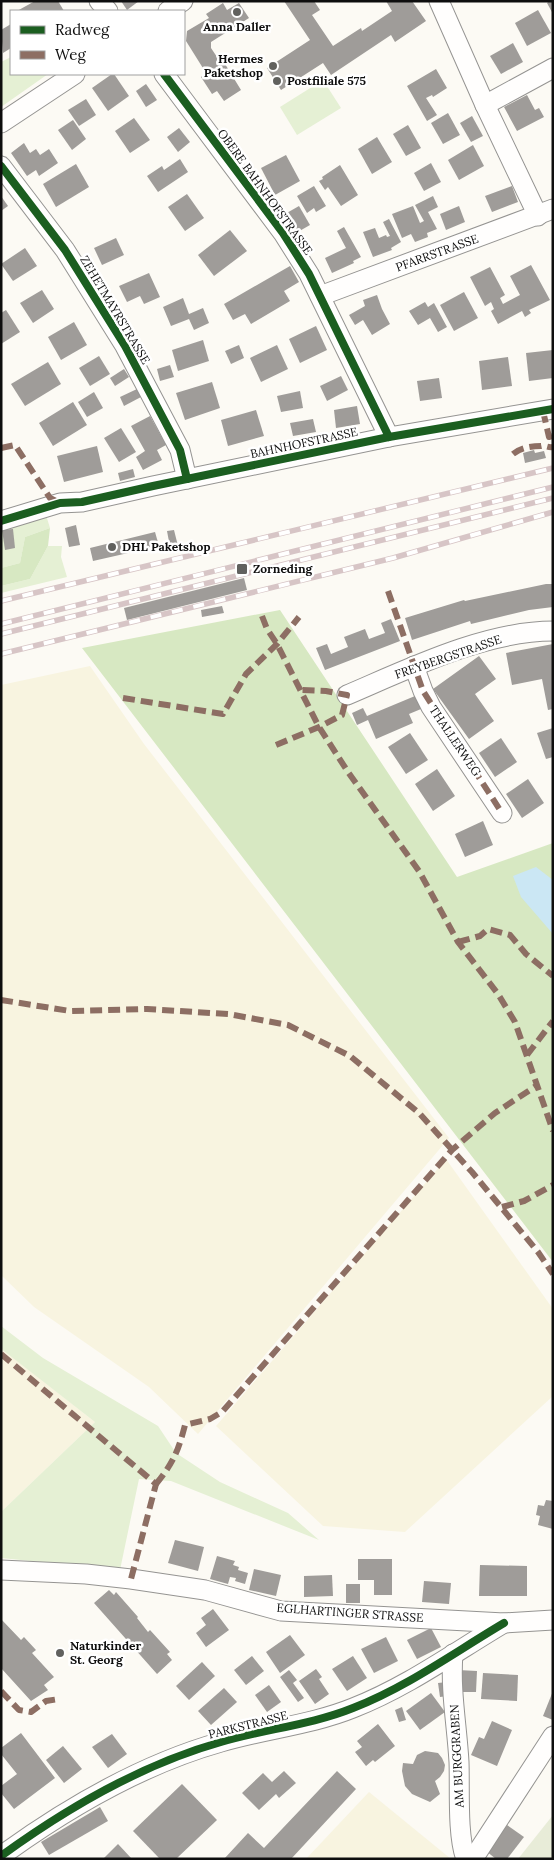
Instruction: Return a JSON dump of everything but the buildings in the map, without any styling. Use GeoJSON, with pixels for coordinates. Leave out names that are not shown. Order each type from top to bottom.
{"type":"FeatureCollection","features":[{"type":"Feature","properties":{"kind":"street"},"geometry":{"type":"LineString","coordinates":[[170,10],[183,1]]}},
{"type":"Feature","properties":{"kind":"street"},"geometry":{"type":"LineString","coordinates":[[439,1],[485,105],[545,212]]}},
{"type":"Feature","properties":{"kind":"street"},"geometry":{"type":"LineString","coordinates":[[485,105],[553,68]]}},
{"type":"Feature","properties":{"kind":"street"},"geometry":{"type":"LineString","coordinates":[[1,123],[73,75]]}},
{"type":"Feature","properties":{"kind":"street","name":"OBERE BAHNHOFSTRASSE"},"geometry":{"type":"LineString","coordinates":[[165,75],[283,233],[309,274],[389,437]]}},
{"type":"Feature","properties":{"kind":"street","name":"ZEHETMAYRSTRASSE"},"geometry":{"type":"LineString","coordinates":[[1,166],[65,250],[125,346],[180,450],[187,479]]}},
{"type":"Feature","properties":{"kind":"street","name":"PFARRSTRASSE"},"geometry":{"type":"LineString","coordinates":[[320,296],[545,212]]}},
{"type":"Feature","properties":{"kind":"street","name":"BAHNHOFSTRASSE"},"geometry":{"type":"LineString","coordinates":[[1,521],[60,503],[82,502],[389,437],[553,409]]}},
{"type":"Feature","properties":{"kind":"street","name":"FREYBERGSTRASSE"},"geometry":{"type":"LineString","coordinates":[[347,695],[414,666],[469,647],[533,631],[553,632]]}},
{"type":"Feature","properties":{"kind":"street","name":"THALLERWEG"},"geometry":{"type":"LineString","coordinates":[[414,666],[431,707],[502,813]]}},
{"type":"Feature","properties":{"kind":"street","name":"EGLHARTINGER STRASSE"},"geometry":{"type":"LineString","coordinates":[[1,1570],[86,1574],[131,1579],[205,1590],[281,1611],[504,1622],[553,1620]]}},
{"type":"Feature","properties":{"kind":"street","name":"PARKSTRASSE"},"geometry":{"type":"LineString","coordinates":[[1,1856],[51,1821],[86,1800],[165,1762],[220,1742],[347,1711],[381,1696],[504,1622]]}},
{"type":"Feature","properties":{"kind":"street","name":"AM BURGGRABEN"},"geometry":{"type":"LineString","coordinates":[[453,1654],[452,1671],[459,1761],[462,1841],[466,1859]]}},
{"type":"Feature","properties":{"kind":"street"},"geometry":{"type":"LineString","coordinates":[[473,1859],[553,1736]]}},
{"type":"Feature","properties":{"kind":"shaded area"},"geometry":{"type":"Polygon","coordinates":[[[90,666],[144,744],[449,1138],[198,1434],[149,1387],[34,1307],[1,1275],[1,685],[90,666]]]}},
{"type":"Feature","properties":{"kind":"shaded area"},"geometry":{"type":"Polygon","coordinates":[[[446,1159],[553,1309],[553,1396],[405,1532],[323,1526],[216,1426],[446,1159]]]}},
{"type":"Feature","properties":{"kind":"shaded area"},"geometry":{"type":"Polygon","coordinates":[[[1,1348],[95,1422],[1,1512],[1,1348]]]}},
{"type":"Feature","properties":{"kind":"shaded area"},"geometry":{"type":"Polygon","coordinates":[[[369,1792],[451,1859],[306,1859],[369,1792]]]}},
{"type":"Feature","properties":{"kind":"green space"},"geometry":{"type":"Polygon","coordinates":[[[10,58],[10,75],[47,75],[1,107],[1,62],[10,58]]]}},
{"type":"Feature","properties":{"kind":"green space"},"geometry":{"type":"Polygon","coordinates":[[[323,80],[341,108],[297,135],[280,107],[323,80]]]}},
{"type":"Feature","properties":{"kind":"green space"},"geometry":{"type":"Polygon","coordinates":[[[46,515],[50,528],[25,537],[20,563],[1,568],[1,528],[46,515]]]}},
{"type":"Feature","properties":{"kind":"green space"},"geometry":{"type":"Polygon","coordinates":[[[50,528],[48,546],[30,579],[1,586],[1,568],[20,563],[25,537],[50,528]]]}},
{"type":"Feature","properties":{"kind":"green space"},"geometry":{"type":"Polygon","coordinates":[[[48,546],[62,546],[61,557],[67,577],[1,593],[1,586],[30,579],[48,546]]]}},
{"type":"Feature","properties":{"kind":"green space"},"geometry":{"type":"Polygon","coordinates":[[[280,610],[457,877],[553,843],[553,1262],[82,648],[280,610]]]}},
{"type":"Feature","properties":{"kind":"green space"},"geometry":{"type":"Polygon","coordinates":[[[1,1326],[43,1358],[158,1426],[176,1453],[220,1482],[288,1513],[319,1540],[171,1481],[139,1479],[120,1570],[1,1558],[2,1511],[95,1422],[1,1348],[1,1326]]]}},
{"type":"Feature","properties":{"kind":"green space"},"geometry":{"type":"Polygon","coordinates":[[[553,1815],[553,1859],[518,1859],[553,1815]]]}},
{"type":"Feature","properties":{"kind":"water"},"geometry":{"type":"Polygon","coordinates":[[[536,867],[553,880],[553,934],[521,897],[513,876],[536,867]]]}},
{"type":"Feature","properties":{"kind":"railway"},"geometry":{"type":"LineString","coordinates":[[1,601],[553,468]]}},
{"type":"Feature","properties":{"kind":"railway"},"geometry":{"type":"LineString","coordinates":[[1,624],[553,487]]}},
{"type":"Feature","properties":{"kind":"railway"},"geometry":{"type":"LineString","coordinates":[[1,634],[553,498]]}},
{"type":"Feature","properties":{"kind":"railway"},"geometry":{"type":"LineString","coordinates":[[1,654],[393,558],[553,512]]}},
{"type":"Feature","properties":{"kind":"marked path"},"geometry":{"type":"LineString","coordinates":[[543,411],[549,437],[553,436]]}},
{"type":"Feature","properties":{"kind":"marked path"},"geometry":{"type":"LineString","coordinates":[[1,448],[15,445],[50,498],[60,503]]}},
{"type":"Feature","properties":{"kind":"marked path"},"geometry":{"type":"LineString","coordinates":[[513,454],[530,447],[553,447]]}},
{"type":"Feature","properties":{"kind":"marked path"},"geometry":{"type":"LineString","coordinates":[[388,591],[423,691],[502,813]]}},
{"type":"Feature","properties":{"kind":"marked path"},"geometry":{"type":"LineString","coordinates":[[262,616],[319,727],[348,772],[419,871],[458,942],[498,994],[515,1022],[553,1131]]}},
{"type":"Feature","properties":{"kind":"marked path"},"geometry":{"type":"LineString","coordinates":[[123,698],[223,714],[246,674],[277,644],[299,617]]}},
{"type":"Feature","properties":{"kind":"marked path"},"geometry":{"type":"LineString","coordinates":[[276,745],[342,715],[347,695],[326,691],[300,690]]}},
{"type":"Feature","properties":{"kind":"marked path"},"geometry":{"type":"LineString","coordinates":[[458,942],[480,936],[488,929],[510,935],[526,954],[553,976]]}},
{"type":"Feature","properties":{"kind":"marked path"},"geometry":{"type":"LineString","coordinates":[[1,1000],[70,1011],[147,1009],[228,1014],[288,1025],[350,1056],[419,1113],[472,1172],[538,1252],[553,1274]]}},
{"type":"Feature","properties":{"kind":"marked path"},"geometry":{"type":"LineString","coordinates":[[527,1055],[553,1021]]}},
{"type":"Feature","properties":{"kind":"marked path"},"geometry":{"type":"LineString","coordinates":[[156,1484],[174,1457],[185,1425],[210,1419],[222,1412],[452,1150],[495,1113],[536,1086]]}},
{"type":"Feature","properties":{"kind":"marked path"},"geometry":{"type":"LineString","coordinates":[[502,1207],[524,1201],[553,1185]]}},
{"type":"Feature","properties":{"kind":"marked path"},"geometry":{"type":"LineString","coordinates":[[1,1354],[156,1484],[131,1579]]}},
{"type":"Feature","properties":{"kind":"marked path"},"geometry":{"type":"LineString","coordinates":[[1,1691],[19,1710],[31,1712],[46,1701],[59,1699]]}},
{"type":"Feature","properties":{"kind":"cycle path"},"geometry":{"type":"LineString","coordinates":[[165,75],[283,233],[309,274],[389,437]]}},
{"type":"Feature","properties":{"kind":"cycle path"},"geometry":{"type":"LineString","coordinates":[[1,166],[65,250],[125,346],[180,450],[187,479]]}},
{"type":"Feature","properties":{"kind":"cycle path"},"geometry":{"type":"LineString","coordinates":[[1,521],[60,503],[82,502],[389,437],[553,409]]}},
{"type":"Feature","properties":{"kind":"cycle path"},"geometry":{"type":"LineString","coordinates":[[1,1856],[79,1805],[163,1762],[221,1742],[321,1719],[373,1700],[412,1680],[504,1623]]}},
{"type":"Feature","properties":{"kind":"place","name":"Anna Daller"},"geometry":{"type":"Point","coordinates":[237,12]}},
{"type":"Feature","properties":{"kind":"place","name":"Hermes Paketshop"},"geometry":{"type":"Point","coordinates":[273,66]}},
{"type":"Feature","properties":{"kind":"place","name":"Postfiliale 575"},"geometry":{"type":"Point","coordinates":[277,81]}},
{"type":"Feature","properties":{"kind":"place","name":"DHL Paketshop"},"geometry":{"type":"Point","coordinates":[112,547]}},
{"type":"Feature","properties":{"kind":"place","name":"Zorneding"},"geometry":{"type":"Point","coordinates":[242,569]}},
{"type":"Feature","properties":{"kind":"place","name":"Naturkinder St. Georg"},"geometry":{"type":"Point","coordinates":[60,1653]}}]}
